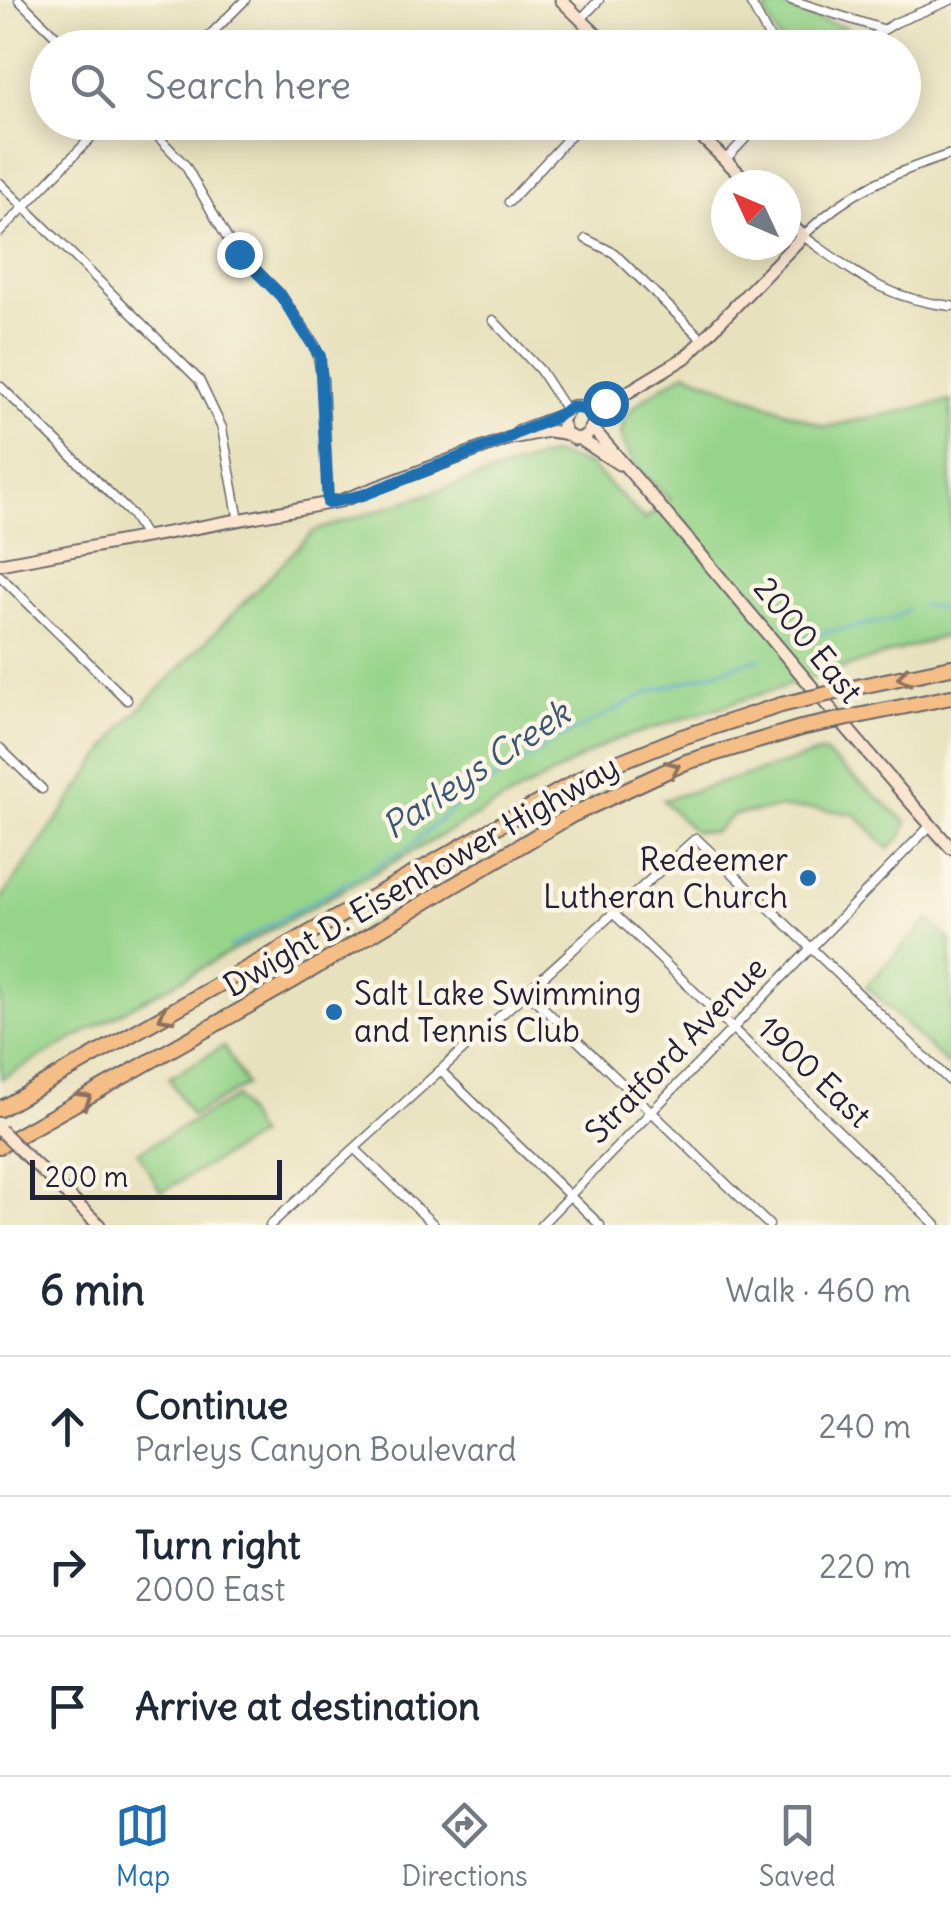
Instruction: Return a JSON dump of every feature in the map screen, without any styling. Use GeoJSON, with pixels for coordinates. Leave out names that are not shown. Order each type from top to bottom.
{"type":"FeatureCollection","features":[{"type":"Feature","properties":{"kind":"highway","name":"Dwight D. Eisenhower Highway"},"geometry":{"type":"LineString","coordinates":[[0,1109],[590,774],[679,738],[781,706],[951,667]]}},
{"type":"Feature","properties":{"kind":"highway","name":"Dwight D. Eisenhower Highway"},"geometry":{"type":"LineString","coordinates":[[0,1146],[294,980],[572,816],[686,762],[802,728],[951,697]]}},
{"type":"Feature","properties":{"kind":"street"},"geometry":{"type":"LineString","coordinates":[[19,0],[50,30]]}},
{"type":"Feature","properties":{"kind":"street"},"geometry":{"type":"LineString","coordinates":[[561,0],[592,30]]}},
{"type":"Feature","properties":{"kind":"street"},"geometry":{"type":"LineString","coordinates":[[581,19],[599,0]]}},
{"type":"Feature","properties":{"kind":"street"},"geometry":{"type":"LineString","coordinates":[[750,0],[766,30]]}},
{"type":"Feature","properties":{"kind":"street"},"geometry":{"type":"LineString","coordinates":[[791,0],[883,30],[946,1]]}},
{"type":"Feature","properties":{"kind":"street"},"geometry":{"type":"LineString","coordinates":[[213,30],[239,2]]}},
{"type":"Feature","properties":{"kind":"street"},"geometry":{"type":"LineString","coordinates":[[0,232],[89,140]]}},
{"type":"Feature","properties":{"kind":"street"},"geometry":{"type":"LineString","coordinates":[[161,140],[185,165],[230,245],[281,296],[315,345],[323,379],[328,503]]}},
{"type":"Feature","properties":{"kind":"street"},"geometry":{"type":"LineString","coordinates":[[509,202],[566,140]]}},
{"type":"Feature","properties":{"kind":"street"},"geometry":{"type":"LineString","coordinates":[[704,140],[734,170]]}},
{"type":"Feature","properties":{"kind":"street"},"geometry":{"type":"LineString","coordinates":[[724,160],[743,140]]}},
{"type":"Feature","properties":{"kind":"street"},"geometry":{"type":"LineString","coordinates":[[506,439],[548,431],[580,439],[625,394],[699,345],[838,205],[870,184],[951,154]]}},
{"type":"Feature","properties":{"kind":"street"},"geometry":{"type":"LineString","coordinates":[[0,183],[199,380],[222,428],[239,520]]}},
{"type":"Feature","properties":{"kind":"street"},"geometry":{"type":"LineString","coordinates":[[803,236],[852,273],[881,288],[951,306]]}},
{"type":"Feature","properties":{"kind":"street"},"geometry":{"type":"LineString","coordinates":[[586,239],[614,253],[699,345]]}},
{"type":"Feature","properties":{"kind":"street"},"geometry":{"type":"LineString","coordinates":[[493,320],[540,370],[564,412],[564,433]]}},
{"type":"Feature","properties":{"kind":"street"},"geometry":{"type":"LineString","coordinates":[[0,386],[132,514],[146,538]]}},
{"type":"Feature","properties":{"kind":"street"},"geometry":{"type":"LineString","coordinates":[[0,564],[363,495],[506,439],[576,406],[587,409],[625,394]]}},
{"type":"Feature","properties":{"kind":"street"},"geometry":{"type":"LineString","coordinates":[[587,409],[593,426]]}},
{"type":"Feature","properties":{"kind":"street","name":"2000 East"},"geometry":{"type":"LineString","coordinates":[[593,426],[788,656],[827,708],[951,848]]}},
{"type":"Feature","properties":{"kind":"street","name":"2000 East"},"geometry":{"type":"LineString","coordinates":[[580,439],[623,466]]}},
{"type":"Feature","properties":{"kind":"street"},"geometry":{"type":"LineString","coordinates":[[0,576],[127,700]]}},
{"type":"Feature","properties":{"kind":"street"},"geometry":{"type":"LineString","coordinates":[[0,748],[42,789]]}},
{"type":"Feature","properties":{"kind":"street","name":"Stratford Avenue"},"geometry":{"type":"LineString","coordinates":[[541,1225],[931,826]]}},
{"type":"Feature","properties":{"kind":"street"},"geometry":{"type":"LineString","coordinates":[[270,1225],[696,838],[951,1082]]}},
{"type":"Feature","properties":{"kind":"street","name":"1900 East"},"geometry":{"type":"LineString","coordinates":[[614,914],[936,1225]]}},
{"type":"Feature","properties":{"kind":"street"},"geometry":{"type":"LineString","coordinates":[[527,992],[768,1225]]}},
{"type":"Feature","properties":{"kind":"street"},"geometry":{"type":"LineString","coordinates":[[441,1071],[600,1225]]}},
{"type":"Feature","properties":{"kind":"street"},"geometry":{"type":"LineString","coordinates":[[0,1130],[99,1225]]}},
{"type":"Feature","properties":{"kind":"street"},"geometry":{"type":"LineString","coordinates":[[355,1148],[434,1225]]}},
{"type":"Feature","properties":{"kind":"green space"},"geometry":{"type":"Polygon","coordinates":[[[774,3],[848,30],[774,30],[765,12],[774,3]]]}},
{"type":"Feature","properties":{"kind":"green space"},"geometry":{"type":"Polygon","coordinates":[[[686,372],[825,427],[951,401],[951,634],[612,741],[1,1079],[0,901],[123,726],[314,531],[552,454],[588,464],[645,520],[670,499],[633,461],[622,437],[622,426],[640,402],[686,372]]]}},
{"type":"Feature","properties":{"kind":"green space"},"geometry":{"type":"Polygon","coordinates":[[[823,752],[907,822],[903,835],[889,849],[855,814],[780,808],[733,815],[715,832],[693,831],[663,800],[823,752]]]}},
{"type":"Feature","properties":{"kind":"green space"},"geometry":{"type":"Polygon","coordinates":[[[929,920],[951,941],[951,1068],[866,986],[929,920]]]}},
{"type":"Feature","properties":{"kind":"green space"},"geometry":{"type":"Polygon","coordinates":[[[224,1046],[246,1085],[191,1116],[169,1078],[224,1046]]]}},
{"type":"Feature","properties":{"kind":"green space"},"geometry":{"type":"Polygon","coordinates":[[[236,1097],[258,1136],[161,1192],[138,1152],[236,1097]]]}},
{"type":"Feature","properties":{"kind":"waterway","name":"Parleys Creek"},"geometry":{"type":"LineString","coordinates":[[921,605],[951,610]]}},
{"type":"Feature","properties":{"kind":"waterway","name":"Parleys Creek"},"geometry":{"type":"LineString","coordinates":[[794,639],[893,619],[907,609]]}},
{"type":"Feature","properties":{"kind":"waterway","name":"Parleys Creek"},"geometry":{"type":"LineString","coordinates":[[229,948],[410,847],[460,802],[559,739],[650,692],[761,658]]}},
{"type":"Feature","properties":{"kind":"place","name":"Redeemer Lutheran Church"},"geometry":{"type":"Point","coordinates":[808,878]}},
{"type":"Feature","properties":{"kind":"place","name":"Salt Lake Swimming and Tennis Club"},"geometry":{"type":"Point","coordinates":[334,1012]}},
{"type":"Feature","properties":{"kind":"route"},"geometry":{"type":"LineString","coordinates":[[239,254],[281,296],[320,356],[328,503],[363,495],[506,439],[571,407],[587,409],[605,403]]}}]}
